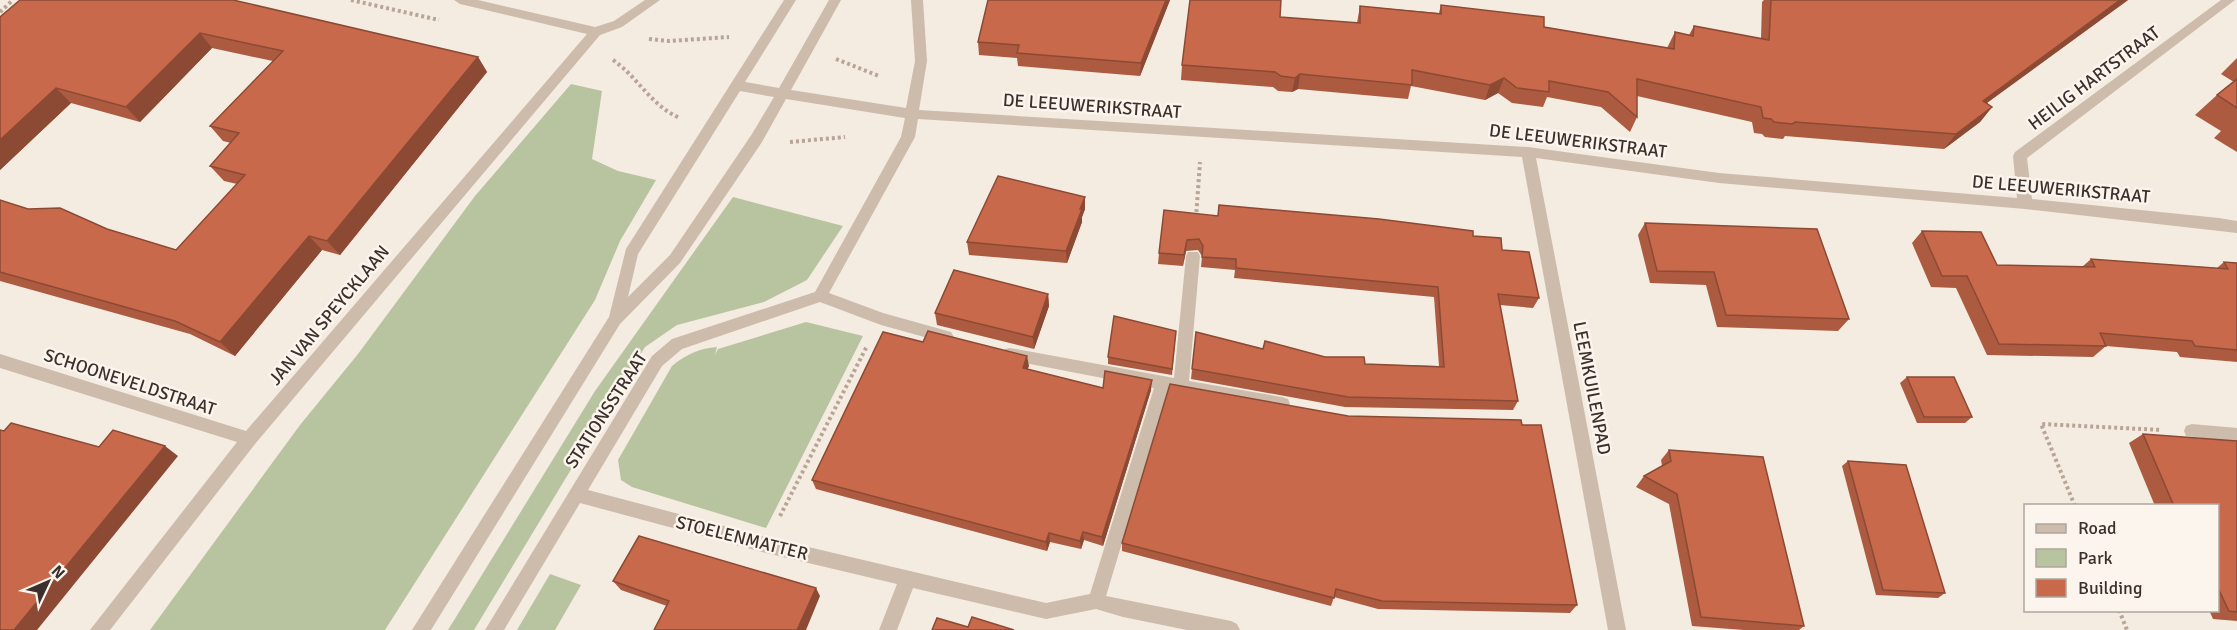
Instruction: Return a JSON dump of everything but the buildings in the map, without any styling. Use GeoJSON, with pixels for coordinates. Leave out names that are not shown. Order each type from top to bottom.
{"type":"FeatureCollection","features":[{"type":"Feature","properties":{"kind":"street"},"geometry":{"type":"LineString","coordinates":[[460,0],[596,32],[618,24],[654,0]]}},
{"type":"Feature","properties":{"kind":"street"},"geometry":{"type":"LineString","coordinates":[[615,320],[631,253],[790,0]]}},
{"type":"Feature","properties":{"kind":"street"},"geometry":{"type":"LineString","coordinates":[[422,630],[615,320],[675,259],[757,138],[835,0]]}},
{"type":"Feature","properties":{"kind":"street"},"geometry":{"type":"LineString","coordinates":[[917,0],[921,62],[908,137],[820,296],[881,319],[957,340]]}},
{"type":"Feature","properties":{"kind":"street","name":"HEILIG HARTSTRAAT"},"geometry":{"type":"LineString","coordinates":[[2025,204],[2020,156],[2229,0]]}},
{"type":"Feature","properties":{"kind":"street","name":"JAN VAN SPEYCKLAAN"},"geometry":{"type":"LineString","coordinates":[[99,630],[249,440],[596,32]]}},
{"type":"Feature","properties":{"kind":"street","name":"DE LEEUWERIKSTRAAT"},"geometry":{"type":"LineString","coordinates":[[738,86],[912,114],[1528,152],[1719,178],[2025,204],[2237,227]]}},
{"type":"Feature","properties":{"kind":"street","name":"LEEMKUILENPAD"},"geometry":{"type":"LineString","coordinates":[[1528,152],[1617,630]]}},
{"type":"Feature","properties":{"kind":"street"},"geometry":{"type":"LineString","coordinates":[[1181,385],[1193,256]]}},
{"type":"Feature","properties":{"kind":"street","name":"STATIONSSTRAAT"},"geometry":{"type":"LineString","coordinates":[[494,630],[657,361],[677,344],[820,296]]}},
{"type":"Feature","properties":{"kind":"street"},"geometry":{"type":"LineString","coordinates":[[990,349],[1298,407]]}},
{"type":"Feature","properties":{"kind":"street","name":"SCHOONEVELDSTRAAT"},"geometry":{"type":"LineString","coordinates":[[0,361],[249,440]]}},
{"type":"Feature","properties":{"kind":"street"},"geometry":{"type":"LineString","coordinates":[[1096,601],[1163,383]]}},
{"type":"Feature","properties":{"kind":"street"},"geometry":{"type":"LineString","coordinates":[[2192,431],[2237,435]]}},
{"type":"Feature","properties":{"kind":"street","name":"STOELENMATTER"},"geometry":{"type":"LineString","coordinates":[[576,494],[766,545],[1046,611],[1096,601],[1123,609],[1231,630]]}},
{"type":"Feature","properties":{"kind":"street"},"geometry":{"type":"LineString","coordinates":[[888,630],[908,579]]}},
{"type":"Feature","properties":{"kind":"path"},"geometry":{"type":"LineString","coordinates":[[0,12],[14,0]]}},
{"type":"Feature","properties":{"kind":"path"},"geometry":{"type":"LineString","coordinates":[[1193,256],[1203,132]]}},
{"type":"Feature","properties":{"kind":"path"},"geometry":{"type":"LineString","coordinates":[[766,545],[881,319]]}},
{"type":"Feature","properties":{"kind":"path"},"geometry":{"type":"LineString","coordinates":[[2074,504],[2041,424],[2192,431]]}},
{"type":"Feature","properties":{"kind":"path"},"geometry":{"type":"LineString","coordinates":[[2120,612],[2127,630]]}},
{"type":"Feature","properties":{"kind":"green space"},"geometry":{"type":"Polygon","coordinates":[[[571,84],[602,91],[592,159],[618,171],[656,180],[620,241],[595,300],[385,630],[150,630],[300,425],[358,354],[475,196],[571,84]]]}},
{"type":"Feature","properties":{"kind":"green space"},"geometry":{"type":"Polygon","coordinates":[[[733,197],[843,226],[807,280],[764,302],[677,325],[645,347],[474,630],[448,630],[595,391],[733,197]]]}},
{"type":"Feature","properties":{"kind":"green space"},"geometry":{"type":"Polygon","coordinates":[[[806,322],[863,336],[766,528],[632,487],[621,480],[618,460],[672,366],[687,355],[699,351],[717,347],[715,355],[718,349],[806,322]]]}},
{"type":"Feature","properties":{"kind":"green space"},"geometry":{"type":"Polygon","coordinates":[[[550,574],[581,585],[555,630],[517,630],[550,574]]]}}]}
